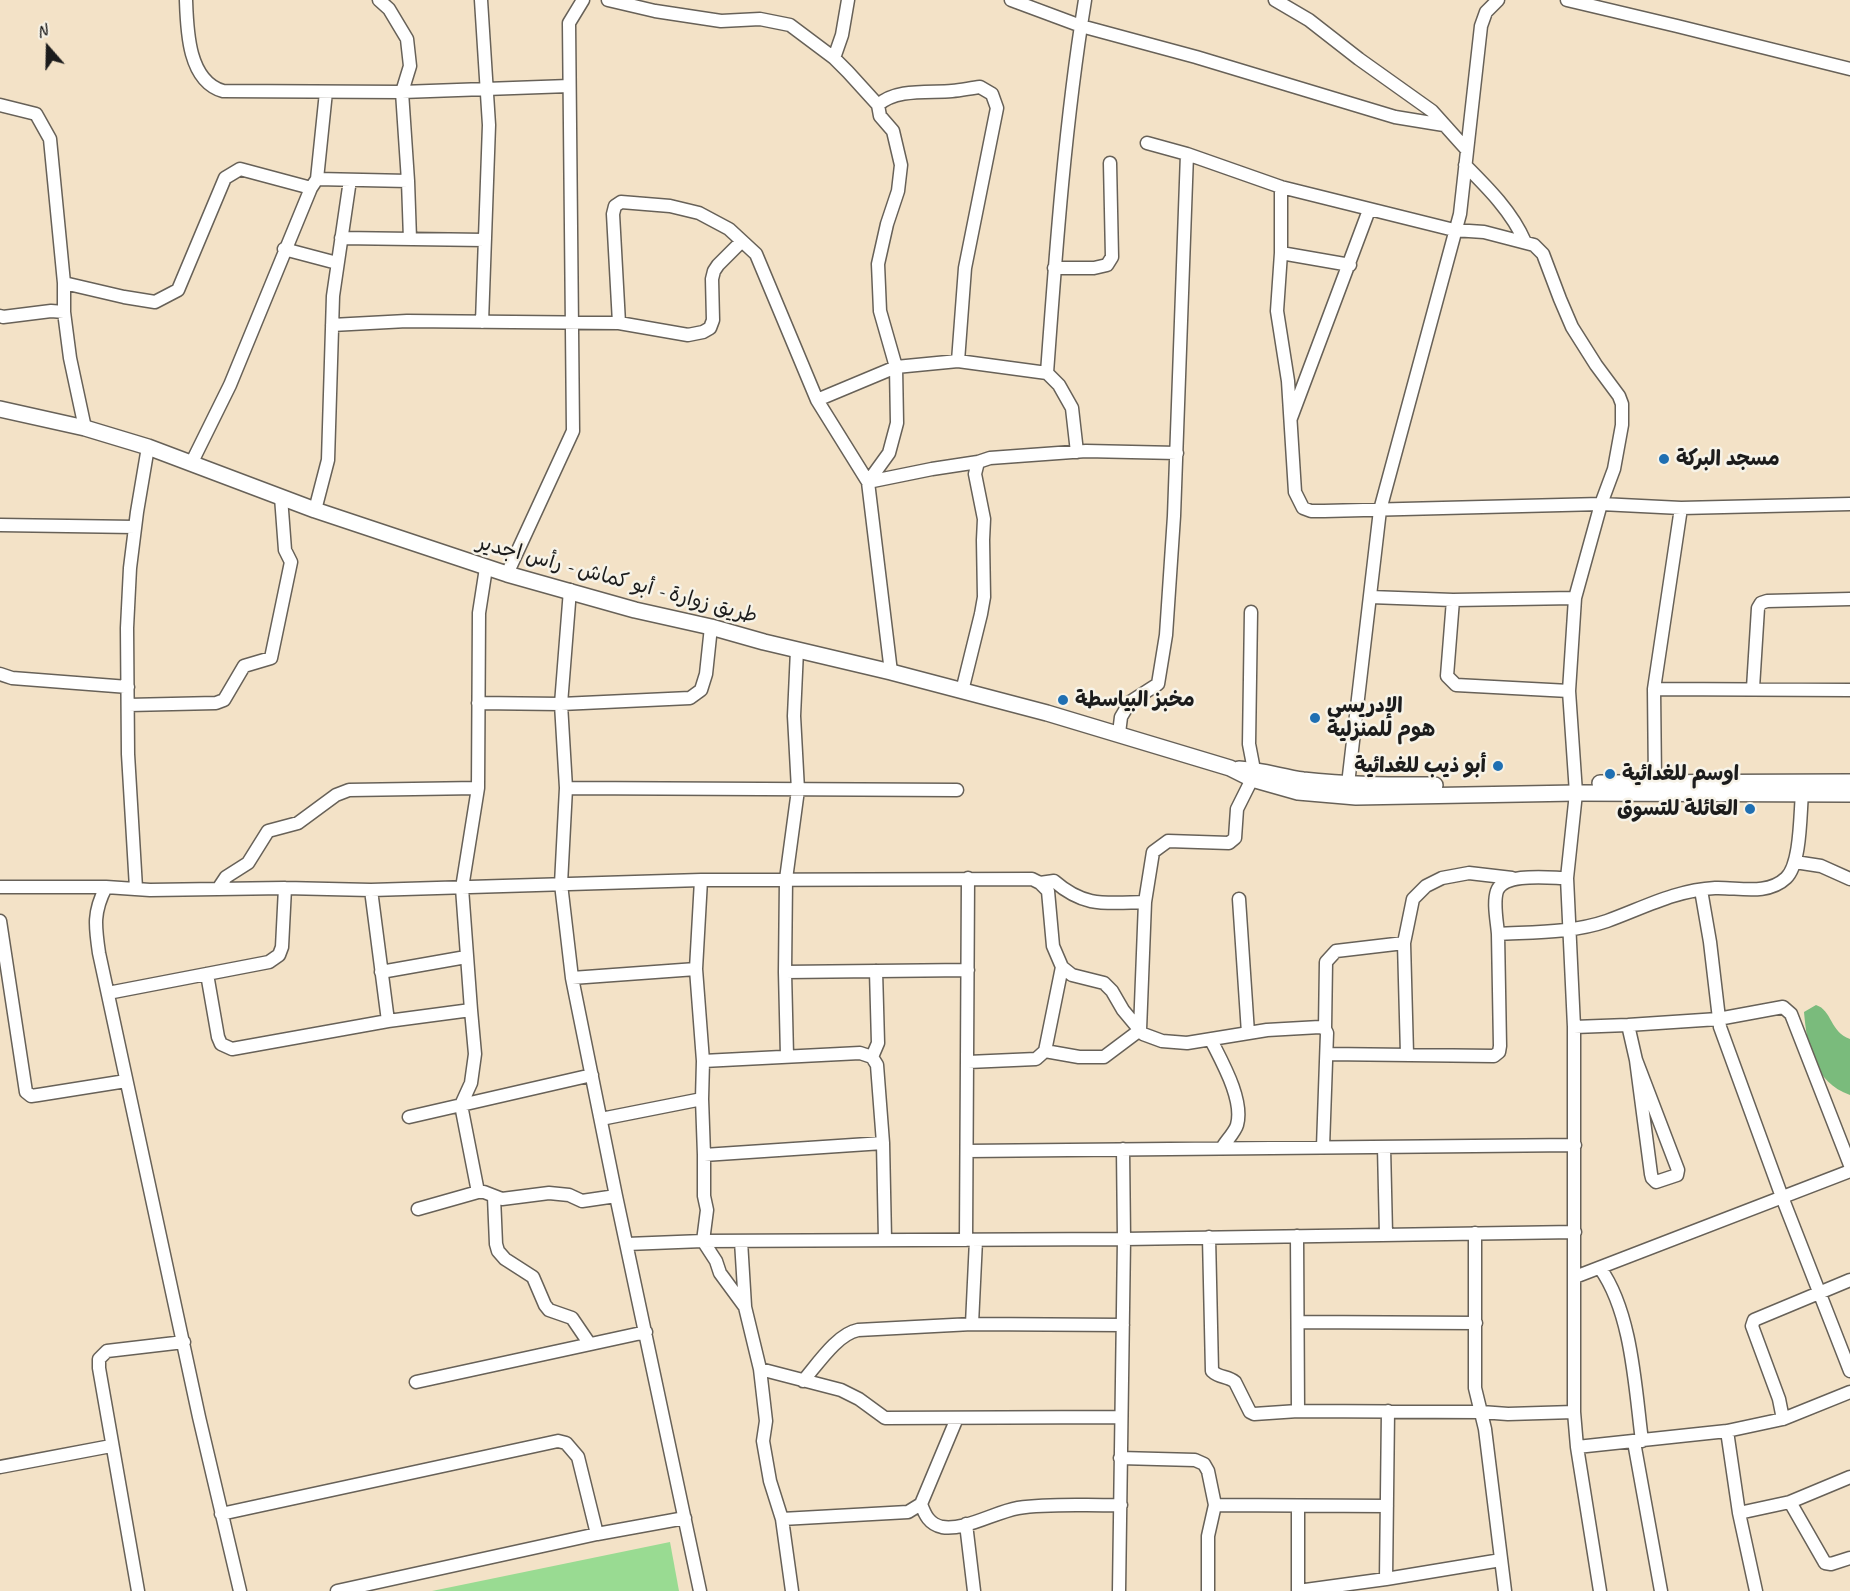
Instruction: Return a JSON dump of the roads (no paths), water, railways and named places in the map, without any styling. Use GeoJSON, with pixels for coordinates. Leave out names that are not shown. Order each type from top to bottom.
{"type":"FeatureCollection","features":[{"type":"Feature","properties":{"kind":"main road","name":"طريق زوارة - أبو كماش - رأس اجدير"},"geometry":{"type":"LineString","coordinates":[[0,409],[85,428],[148,447],[315,510],[486,568],[635,610],[891,672],[1119,733],[1230,768],[1299,786]]}},
{"type":"Feature","properties":{"kind":"main road"},"geometry":{"type":"LineString","coordinates":[[1299,786],[1356,797],[1576,788],[1655,782],[1850,782]]}},
{"type":"Feature","properties":{"kind":"main road"},"geometry":{"type":"LineString","coordinates":[[1299,786],[1499,785],[1850,794]]}},
{"type":"Feature","properties":{"kind":"street"},"geometry":{"type":"LineString","coordinates":[[186,0],[188,32],[194,58],[205,81],[223,91],[402,92],[569,86]]}},
{"type":"Feature","properties":{"kind":"street"},"geometry":{"type":"LineString","coordinates":[[379,0],[389,9],[406,39],[410,66],[402,92],[410,239]]}},
{"type":"Feature","properties":{"kind":"street"},"geometry":{"type":"LineString","coordinates":[[481,0],[489,125],[482,322]]}},
{"type":"Feature","properties":{"kind":"street"},"geometry":{"type":"LineString","coordinates":[[507,574],[573,431],[572,122],[569,86],[569,23],[582,0]]}},
{"type":"Feature","properties":{"kind":"street"},"geometry":{"type":"LineString","coordinates":[[608,0],[655,11],[720,21],[760,19],[790,26],[834,58],[878,105],[880,116],[893,131],[901,165],[898,191],[887,224],[878,264],[880,311],[896,367],[897,423],[889,453],[868,482]]}},
{"type":"Feature","properties":{"kind":"street"},"geometry":{"type":"LineString","coordinates":[[834,58],[842,35],[848,0]]}},
{"type":"Feature","properties":{"kind":"street"},"geometry":{"type":"LineString","coordinates":[[1011,0],[1081,26],[1196,57],[1395,117],[1444,125]]}},
{"type":"Feature","properties":{"kind":"street"},"geometry":{"type":"LineString","coordinates":[[1047,373],[1054,268],[1085,0]]}},
{"type":"Feature","properties":{"kind":"street"},"geometry":{"type":"LineString","coordinates":[[1275,0],[1309,20],[1432,111],[1467,150]]}},
{"type":"Feature","properties":{"kind":"street"},"geometry":{"type":"LineString","coordinates":[[1348,784],[1380,510],[1460,214],[1481,26],[1486,12],[1498,0]]}},
{"type":"Feature","properties":{"kind":"street"},"geometry":{"type":"LineString","coordinates":[[1567,0],[1850,69]]}},
{"type":"Feature","properties":{"kind":"street"},"geometry":{"type":"LineString","coordinates":[[878,105],[884,100],[902,94],[980,87],[992,93],[997,108],[965,268],[958,361]]}},
{"type":"Feature","properties":{"kind":"street"},"geometry":{"type":"LineString","coordinates":[[191,464],[230,385],[284,249],[314,184],[326,92]]}},
{"type":"Feature","properties":{"kind":"street"},"geometry":{"type":"LineString","coordinates":[[0,105],[36,114],[50,139],[64,283],[64,312],[70,358],[85,428]]}},
{"type":"Feature","properties":{"kind":"street"},"geometry":{"type":"LineString","coordinates":[[1147,143],[1187,154],[1281,187],[1454,230],[1484,232],[1534,245],[1543,254],[1572,327],[1596,365],[1620,396],[1622,425],[1614,469],[1601,504],[1575,598],[1569,691],[1576,788],[1568,878],[1574,1027],[1574,1412],[1600,1591]]}},
{"type":"Feature","properties":{"kind":"street"},"geometry":{"type":"LineString","coordinates":[[1119,733],[1121,717],[1130,702],[1158,684],[1166,635],[1178,453],[1187,154]]}},
{"type":"Feature","properties":{"kind":"street"},"geometry":{"type":"LineString","coordinates":[[1054,268],[1094,268],[1107,265],[1112,257],[1110,163]]}},
{"type":"Feature","properties":{"kind":"street"},"geometry":{"type":"LineString","coordinates":[[1465,165],[1497,199],[1519,228],[1525,242]]}},
{"type":"Feature","properties":{"kind":"street"},"geometry":{"type":"LineString","coordinates":[[64,283],[155,302],[178,290],[225,178],[232,172],[240,170],[314,184],[350,180],[408,181]]}},
{"type":"Feature","properties":{"kind":"street"},"geometry":{"type":"LineString","coordinates":[[315,510],[328,460],[332,326],[341,238],[350,180]]}},
{"type":"Feature","properties":{"kind":"street"},"geometry":{"type":"LineString","coordinates":[[1281,187],[1281,253],[1277,311],[1288,381],[1295,492],[1303,508],[1311,511],[1601,504],[1681,508],[1850,504]]}},
{"type":"Feature","properties":{"kind":"street"},"geometry":{"type":"LineString","coordinates":[[619,323],[613,214],[615,206],[621,202],[670,206],[699,213],[729,229],[756,254],[817,400],[868,482],[891,672]]}},
{"type":"Feature","properties":{"kind":"street"},"geometry":{"type":"LineString","coordinates":[[1290,422],[1369,210]]}},
{"type":"Feature","properties":{"kind":"street"},"geometry":{"type":"LineString","coordinates":[[341,238],[485,240]]}},
{"type":"Feature","properties":{"kind":"street"},"geometry":{"type":"LineString","coordinates":[[332,326],[407,321],[619,323],[688,335],[703,332],[710,328],[713,320],[712,279],[714,271],[742,241]]}},
{"type":"Feature","properties":{"kind":"street"},"geometry":{"type":"LineString","coordinates":[[284,249],[338,263]]}},
{"type":"Feature","properties":{"kind":"street"},"geometry":{"type":"LineString","coordinates":[[1281,253],[1350,265]]}},
{"type":"Feature","properties":{"kind":"street"},"geometry":{"type":"LineString","coordinates":[[0,316],[51,311],[64,312]]}},
{"type":"Feature","properties":{"kind":"street"},"geometry":{"type":"LineString","coordinates":[[817,400],[896,367],[958,361],[1047,373],[1059,386],[1072,408],[1077,452]]}},
{"type":"Feature","properties":{"kind":"street"},"geometry":{"type":"LineString","coordinates":[[136,888],[128,754],[127,628],[130,568],[148,447]]}},
{"type":"Feature","properties":{"kind":"street"},"geometry":{"type":"LineString","coordinates":[[868,482],[990,458],[1077,452],[1178,453]]}},
{"type":"Feature","properties":{"kind":"street"},"geometry":{"type":"LineString","coordinates":[[962,691],[984,597],[984,519],[975,474],[978,462]]}},
{"type":"Feature","properties":{"kind":"street"},"geometry":{"type":"LineString","coordinates":[[128,705],[216,703],[224,699],[244,666],[271,658],[291,562],[285,550],[280,497]]}},
{"type":"Feature","properties":{"kind":"street"},"geometry":{"type":"LineString","coordinates":[[1655,782],[1654,689],[1681,508]]}},
{"type":"Feature","properties":{"kind":"street"},"geometry":{"type":"LineString","coordinates":[[0,525],[135,527]]}},
{"type":"Feature","properties":{"kind":"street"},"geometry":{"type":"LineString","coordinates":[[478,1192],[461,1105],[471,1083],[475,1054],[462,888],[478,788],[479,613],[486,568]]}},
{"type":"Feature","properties":{"kind":"street"},"geometry":{"type":"LineString","coordinates":[[570,590],[561,704],[566,788],[561,884],[572,978],[700,1591]]}},
{"type":"Feature","properties":{"kind":"street"},"geometry":{"type":"LineString","coordinates":[[1370,597],[1453,600],[1575,598]]}},
{"type":"Feature","properties":{"kind":"street"},"geometry":{"type":"LineString","coordinates":[[1753,688],[1758,608],[1761,603],[1850,599]]}},
{"type":"Feature","properties":{"kind":"street"},"geometry":{"type":"LineString","coordinates":[[1453,600],[1447,676],[1450,681],[1456,685],[1569,691]]}},
{"type":"Feature","properties":{"kind":"street"},"geometry":{"type":"LineString","coordinates":[[1140,1030],[1145,902],[1153,852],[1168,841],[1229,843],[1235,838],[1237,810],[1253,774],[1249,744],[1251,612]]}},
{"type":"Feature","properties":{"kind":"street"},"geometry":{"type":"LineString","coordinates":[[478,704],[561,704],[690,698],[701,690],[706,674],[711,627]]}},
{"type":"Feature","properties":{"kind":"street"},"geometry":{"type":"LineString","coordinates":[[787,1056],[786,879],[798,790],[794,716],[797,650]]}},
{"type":"Feature","properties":{"kind":"street"},"geometry":{"type":"LineString","coordinates":[[0,674],[12,678],[128,687]]}},
{"type":"Feature","properties":{"kind":"street"},"geometry":{"type":"LineString","coordinates":[[1654,689],[1850,690]]}},
{"type":"Feature","properties":{"kind":"street"},"geometry":{"type":"LineString","coordinates":[[218,889],[226,878],[248,862],[268,831],[298,823],[336,795],[349,790],[478,788]]}},
{"type":"Feature","properties":{"kind":"street"},"geometry":{"type":"LineString","coordinates":[[566,788],[957,790]]}},
{"type":"Feature","properties":{"kind":"street"},"geometry":{"type":"LineString","coordinates":[[1498,934],[1569,930],[1605,922],[1673,895],[1701,890],[1716,888],[1747,890],[1768,887],[1786,878],[1795,862],[1802,794]]}},
{"type":"Feature","properties":{"kind":"street"},"geometry":{"type":"LineString","coordinates":[[1795,862],[1821,866],[1850,879]]}},
{"type":"Feature","properties":{"kind":"street"},"geometry":{"type":"LineString","coordinates":[[1407,1054],[1404,943],[1413,899],[1425,886],[1442,878],[1470,873],[1512,878],[1568,878]]}},
{"type":"Feature","properties":{"kind":"street"},"geometry":{"type":"LineString","coordinates":[[968,878],[967,1151],[972,1324]]}},
{"type":"Feature","properties":{"kind":"street"},"geometry":{"type":"LineString","coordinates":[[1327,1054],[1489,1057],[1499,1052],[1500,1001],[1496,898],[1497,889],[1512,878]]}},
{"type":"Feature","properties":{"kind":"street"},"geometry":{"type":"LineString","coordinates":[[0,887],[371,890],[701,880],[1032,879],[1048,891],[1053,946],[1062,967],[1072,975],[1104,982],[1143,1034],[1162,1041],[1187,1043],[1248,1033],[1320,1027],[1325,1029]]}},
{"type":"Feature","properties":{"kind":"street"},"geometry":{"type":"LineString","coordinates":[[701,880],[696,969],[703,1061],[704,1196],[707,1210],[703,1241],[716,1260],[720,1273],[746,1307]]}},
{"type":"Feature","properties":{"kind":"street"},"geometry":{"type":"LineString","coordinates":[[1040,883],[1054,880],[1067,892],[1094,903],[1145,902]]}},
{"type":"Feature","properties":{"kind":"street"},"geometry":{"type":"LineString","coordinates":[[106,887],[98,905],[95,923],[108,993],[199,1417],[240,1591]]}},
{"type":"Feature","properties":{"kind":"street"},"geometry":{"type":"LineString","coordinates":[[108,993],[269,962],[279,955],[282,946],[285,888]]}},
{"type":"Feature","properties":{"kind":"street"},"geometry":{"type":"LineString","coordinates":[[371,890],[388,1021]]}},
{"type":"Feature","properties":{"kind":"street"},"geometry":{"type":"LineString","coordinates":[[1701,890],[1710,942],[1718,1019],[1782,1197],[1850,1371]]}},
{"type":"Feature","properties":{"kind":"street"},"geometry":{"type":"LineString","coordinates":[[1239,899],[1248,1033]]}},
{"type":"Feature","properties":{"kind":"street"},"geometry":{"type":"LineString","coordinates":[[0,921],[26,1092],[31,1096],[126,1081]]}},
{"type":"Feature","properties":{"kind":"street"},"geometry":{"type":"LineString","coordinates":[[1323,1147],[1327,1054],[1326,962],[1336,951],[1404,943]]}},
{"type":"Feature","properties":{"kind":"street"},"geometry":{"type":"LineString","coordinates":[[381,972],[466,957]]}},
{"type":"Feature","properties":{"kind":"street"},"geometry":{"type":"LineString","coordinates":[[968,1062],[1036,1059],[1045,1052],[1062,967]]}},
{"type":"Feature","properties":{"kind":"street"},"geometry":{"type":"LineString","coordinates":[[572,978],[696,969]]}},
{"type":"Feature","properties":{"kind":"street"},"geometry":{"type":"LineString","coordinates":[[785,972],[968,970]]}},
{"type":"Feature","properties":{"kind":"street"},"geometry":{"type":"LineString","coordinates":[[872,1057],[878,1043],[876,971]]}},
{"type":"Feature","properties":{"kind":"street"},"geometry":{"type":"LineString","coordinates":[[207,974],[218,1037],[222,1044],[232,1049],[388,1021],[471,1010]]}},
{"type":"Feature","properties":{"kind":"street"},"geometry":{"type":"LineString","coordinates":[[1574,1027],[1628,1026],[1718,1019],[1783,1007],[1787,1009],[1850,1165]]}},
{"type":"Feature","properties":{"kind":"street"},"geometry":{"type":"LineString","coordinates":[[1628,1026],[1636,1060],[1651,1174],[1656,1182],[1677,1175],[1678,1170],[1636,1060]]}},
{"type":"Feature","properties":{"kind":"street"},"geometry":{"type":"LineString","coordinates":[[1045,1052],[1079,1057],[1104,1057],[1140,1030]]}},
{"type":"Feature","properties":{"kind":"street"},"geometry":{"type":"LineString","coordinates":[[1211,1040],[1231,1083],[1237,1106],[1237,1125],[1222,1148]]}},
{"type":"Feature","properties":{"kind":"street"},"geometry":{"type":"LineString","coordinates":[[703,1061],[860,1053],[872,1057],[877,1065],[883,1143],[885,1239]]}},
{"type":"Feature","properties":{"kind":"street"},"geometry":{"type":"LineString","coordinates":[[409,1116],[592,1075]]}},
{"type":"Feature","properties":{"kind":"street"},"geometry":{"type":"LineString","coordinates":[[601,1119],[702,1099]]}},
{"type":"Feature","properties":{"kind":"street"},"geometry":{"type":"LineString","coordinates":[[704,1155],[883,1143]]}},
{"type":"Feature","properties":{"kind":"street"},"geometry":{"type":"LineString","coordinates":[[967,1151],[1575,1145]]}},
{"type":"Feature","properties":{"kind":"street"},"geometry":{"type":"LineString","coordinates":[[1384,1147],[1386,1234]]}},
{"type":"Feature","properties":{"kind":"street"},"geometry":{"type":"LineString","coordinates":[[1119,1591],[1124,1239],[1123,1149]]}},
{"type":"Feature","properties":{"kind":"street"},"geometry":{"type":"LineString","coordinates":[[1575,1277],[1850,1171]]}},
{"type":"Feature","properties":{"kind":"street"},"geometry":{"type":"LineString","coordinates":[[418,1209],[478,1192],[510,1199],[558,1192],[582,1201],[616,1196]]}},
{"type":"Feature","properties":{"kind":"street"},"geometry":{"type":"LineString","coordinates":[[494,1197],[498,1251],[505,1259],[533,1277],[549,1310],[572,1318],[589,1343]]}},
{"type":"Feature","properties":{"kind":"street"},"geometry":{"type":"LineString","coordinates":[[627,1244],[741,1240],[1124,1239],[1575,1232]]}},
{"type":"Feature","properties":{"kind":"street"},"geometry":{"type":"LineString","coordinates":[[1475,1233],[1475,1388],[1481,1412],[1504,1591]]}},
{"type":"Feature","properties":{"kind":"street"},"geometry":{"type":"LineString","coordinates":[[1298,1236],[1298,1412]]}},
{"type":"Feature","properties":{"kind":"street"},"geometry":{"type":"LineString","coordinates":[[1209,1237],[1212,1371],[1216,1375],[1231,1378],[1235,1382],[1250,1412],[1254,1414],[1574,1412]]}},
{"type":"Feature","properties":{"kind":"street"},"geometry":{"type":"LineString","coordinates":[[741,1240],[746,1307],[760,1369],[766,1421],[763,1441],[770,1481],[782,1519],[792,1591]]}},
{"type":"Feature","properties":{"kind":"street"},"geometry":{"type":"LineString","coordinates":[[1600,1268],[1611,1283],[1622,1312],[1638,1442],[1661,1591]]}},
{"type":"Feature","properties":{"kind":"street"},"geometry":{"type":"LineString","coordinates":[[1784,1419],[1752,1326],[1754,1320],[1850,1280]]}},
{"type":"Feature","properties":{"kind":"street"},"geometry":{"type":"LineString","coordinates":[[1298,1322],[1476,1323]]}},
{"type":"Feature","properties":{"kind":"street"},"geometry":{"type":"LineString","coordinates":[[803,1381],[841,1338],[850,1332],[972,1324],[1123,1325]]}},
{"type":"Feature","properties":{"kind":"street"},"geometry":{"type":"LineString","coordinates":[[416,1382],[646,1332]]}},
{"type":"Feature","properties":{"kind":"street"},"geometry":{"type":"LineString","coordinates":[[138,1591],[111,1446],[99,1359],[106,1351],[184,1342]]}},
{"type":"Feature","properties":{"kind":"street"},"geometry":{"type":"LineString","coordinates":[[760,1369],[841,1390],[859,1399],[885,1418],[1121,1417]]}},
{"type":"Feature","properties":{"kind":"street"},"geometry":{"type":"LineString","coordinates":[[1578,1447],[1727,1431],[1784,1419],[1850,1392]]}},
{"type":"Feature","properties":{"kind":"street"},"geometry":{"type":"LineString","coordinates":[[1386,1579],[1389,1412]]}},
{"type":"Feature","properties":{"kind":"street"},"geometry":{"type":"LineString","coordinates":[[782,1519],[908,1512],[921,1504],[957,1418]]}},
{"type":"Feature","properties":{"kind":"street"},"geometry":{"type":"LineString","coordinates":[[1727,1431],[1739,1513],[1756,1591]]}},
{"type":"Feature","properties":{"kind":"street"},"geometry":{"type":"LineString","coordinates":[[222,1514],[558,1441],[566,1443],[578,1457],[597,1534]]}},
{"type":"Feature","properties":{"kind":"street"},"geometry":{"type":"LineString","coordinates":[[0,1467],[111,1446]]}},
{"type":"Feature","properties":{"kind":"street"},"geometry":{"type":"LineString","coordinates":[[1120,1458],[1195,1460],[1204,1464],[1208,1471],[1215,1505],[1208,1536],[1208,1591]]}},
{"type":"Feature","properties":{"kind":"street"},"geometry":{"type":"LineString","coordinates":[[1739,1513],[1790,1502],[1850,1477]]}},
{"type":"Feature","properties":{"kind":"street"},"geometry":{"type":"LineString","coordinates":[[1790,1502],[1825,1563],[1832,1564],[1850,1558]]}},
{"type":"Feature","properties":{"kind":"street"},"geometry":{"type":"LineString","coordinates":[[921,1504],[926,1517],[932,1523],[943,1527],[966,1524],[1020,1508],[1121,1505]]}},
{"type":"Feature","properties":{"kind":"street"},"geometry":{"type":"LineString","coordinates":[[1215,1505],[1387,1506]]}},
{"type":"Feature","properties":{"kind":"street"},"geometry":{"type":"LineString","coordinates":[[1298,1507],[1298,1591],[1501,1560]]}},
{"type":"Feature","properties":{"kind":"street"},"geometry":{"type":"LineString","coordinates":[[337,1591],[597,1534],[685,1518]]}},
{"type":"Feature","properties":{"kind":"street"},"geometry":{"type":"LineString","coordinates":[[966,1524],[974,1591]]}},
{"type":"Feature","properties":{"kind":"place","name":"مسجد البركة"},"geometry":{"type":"Point","coordinates":[1664,459]}},
{"type":"Feature","properties":{"kind":"place","name":"مخبز البياسطة"},"geometry":{"type":"Point","coordinates":[1063,700]}},
{"type":"Feature","properties":{"kind":"place","name":"الإدريسي هوم للمنزلية"},"geometry":{"type":"Point","coordinates":[1315,718]}},
{"type":"Feature","properties":{"kind":"place","name":"أبو ذيب للغدائية"},"geometry":{"type":"Point","coordinates":[1498,766]}},
{"type":"Feature","properties":{"kind":"place","name":"اوسم للغدائية"},"geometry":{"type":"Point","coordinates":[1610,774]}},
{"type":"Feature","properties":{"kind":"place","name":"العائلة للتسوق"},"geometry":{"type":"Point","coordinates":[1750,809]}}]}
